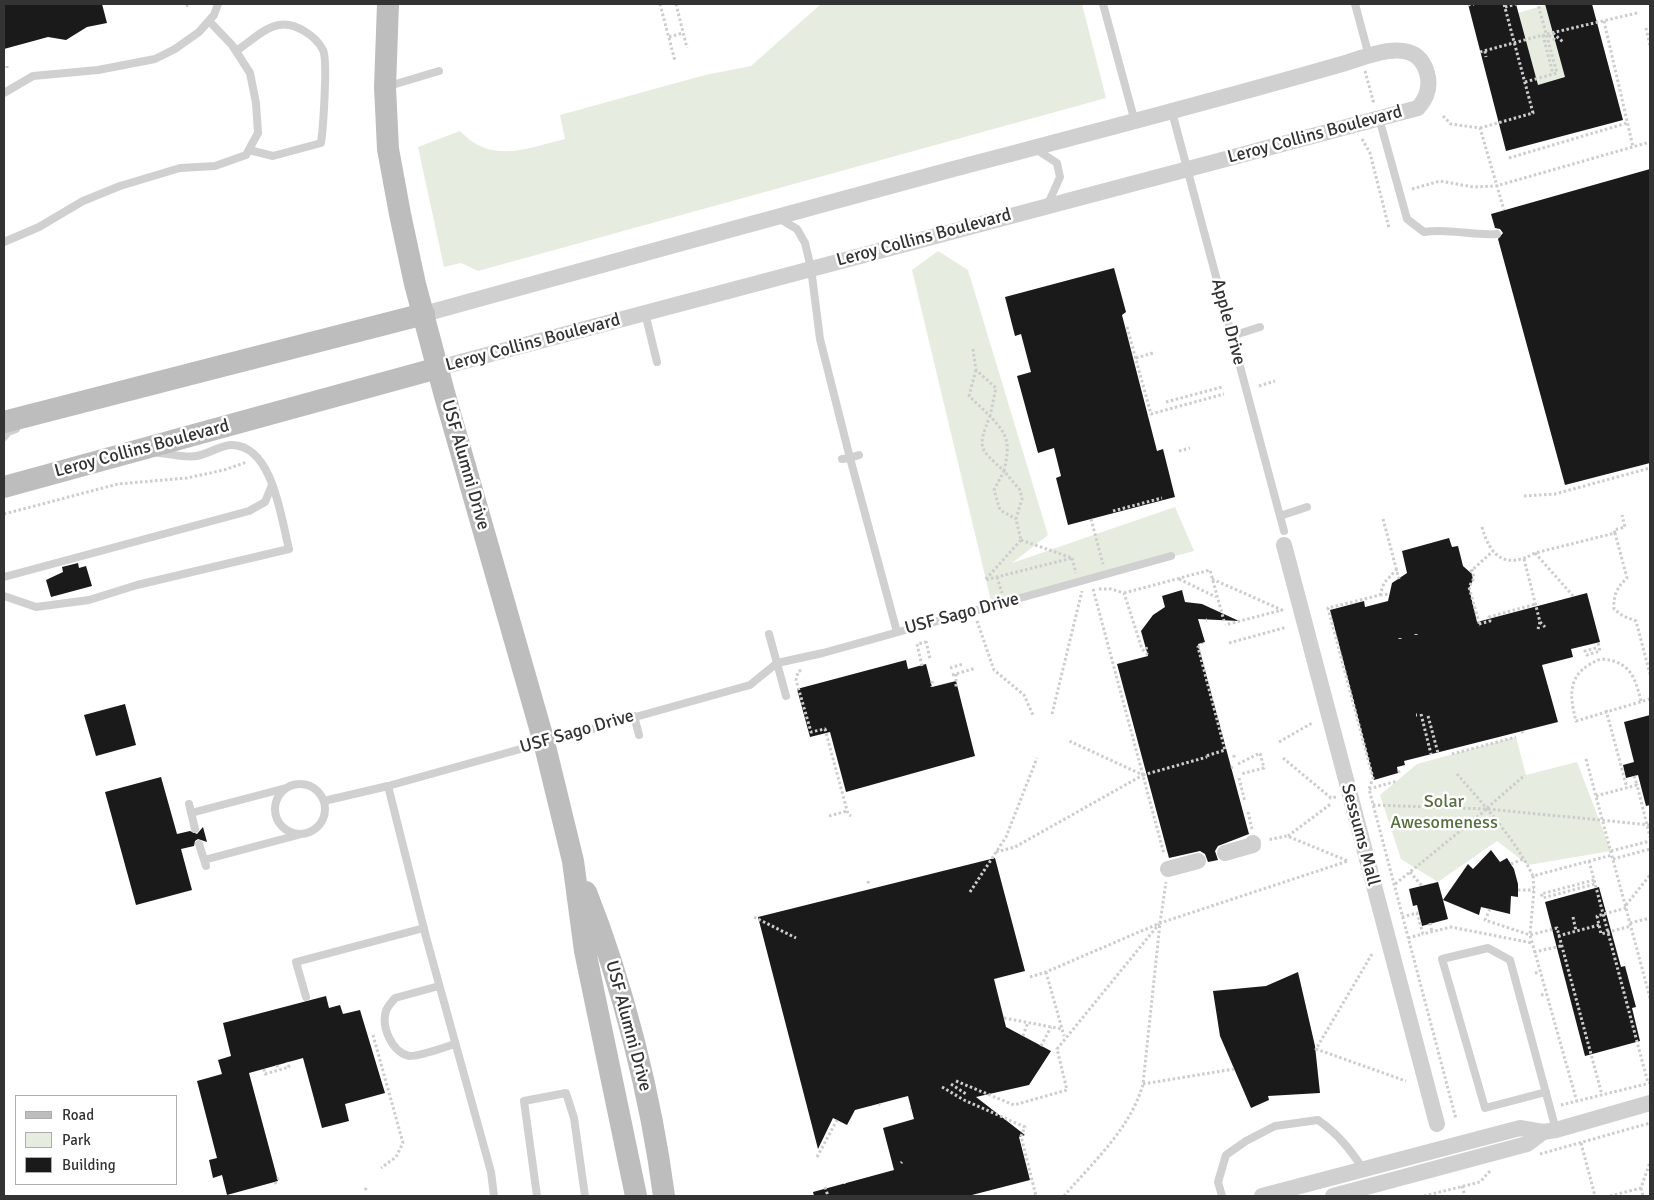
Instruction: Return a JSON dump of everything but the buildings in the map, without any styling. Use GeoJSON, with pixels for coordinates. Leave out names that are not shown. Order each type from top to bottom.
{"type":"FeatureCollection","features":[{"type":"Feature","properties":{"kind":"street","name":"USF Alumni Drive"},"geometry":{"type":"LineString","coordinates":[[388,4],[385,87],[388,149],[400,214],[438,368],[544,742],[573,861],[585,951],[636,1196]]}},
{"type":"Feature","properties":{"kind":"street","name":"Leroy Collins Boulevard"},"geometry":{"type":"LineString","coordinates":[[4,422],[424,314],[777,217],[1366,62],[1405,49],[1414,53],[1422,62],[1427,73],[1428,87],[1425,99],[1418,108],[1377,114],[1188,169],[645,312],[4,487]]}},
{"type":"Feature","properties":{"kind":"street","name":"Sessums Mall"},"geometry":{"type":"LineString","coordinates":[[1284,538],[1437,1124]]}},
{"type":"Feature","properties":{"kind":"street"},"geometry":{"type":"LineString","coordinates":[[1225,853],[1253,845],[1257,840]]}},
{"type":"Feature","properties":{"kind":"street","name":"USF Alumni Drive"},"geometry":{"type":"LineString","coordinates":[[573,861],[606,942],[645,1089],[664,1196]]}},
{"type":"Feature","properties":{"kind":"street"},"geometry":{"type":"LineString","coordinates":[[1168,870],[1198,861]]}},
{"type":"Feature","properties":{"kind":"street"},"geometry":{"type":"LineString","coordinates":[[1333,1196],[1527,1144],[1550,1131],[1650,1102]]}},
{"type":"Feature","properties":{"kind":"street"},"geometry":{"type":"LineString","coordinates":[[1262,1196],[1364,1171],[1520,1128],[1550,1131]]}},
{"type":"Feature","properties":{"kind":"lane"},"geometry":{"type":"LineString","coordinates":[[4,92],[33,76],[98,70],[155,59],[175,49],[199,32],[209,21],[218,4]]}},
{"type":"Feature","properties":{"kind":"lane"},"geometry":{"type":"LineString","coordinates":[[1103,4],[1135,122]]}},
{"type":"Feature","properties":{"kind":"lane"},"geometry":{"type":"LineString","coordinates":[[1355,4],[1366,62]]}},
{"type":"Feature","properties":{"kind":"lane"},"geometry":{"type":"LineString","coordinates":[[4,242],[39,227],[83,201],[120,186],[180,168],[215,166],[242,157],[249,150],[258,133],[256,103],[250,73],[236,52],[209,21]]}},
{"type":"Feature","properties":{"kind":"lane"},"geometry":{"type":"LineString","coordinates":[[236,52],[268,29],[280,25],[296,26],[315,39],[324,52],[324,123],[321,143],[273,156],[249,150]]}},
{"type":"Feature","properties":{"kind":"lane"},"geometry":{"type":"LineString","coordinates":[[385,87],[439,71]]}},
{"type":"Feature","properties":{"kind":"lane","name":"Apple Drive"},"geometry":{"type":"LineString","coordinates":[[1172,112],[1280,516],[1284,538]]}},
{"type":"Feature","properties":{"kind":"lane"},"geometry":{"type":"LineString","coordinates":[[1377,114],[1407,219],[1424,232],[1442,230],[1469,234],[1497,234]]}},
{"type":"Feature","properties":{"kind":"lane"},"geometry":{"type":"LineString","coordinates":[[1034,149],[1057,163],[1060,177],[1048,206]]}},
{"type":"Feature","properties":{"kind":"lane"},"geometry":{"type":"LineString","coordinates":[[777,217],[797,229],[805,243],[811,268],[820,339],[846,458],[897,632]]}},
{"type":"Feature","properties":{"kind":"lane"},"geometry":{"type":"LineString","coordinates":[[645,312],[657,362]]}},
{"type":"Feature","properties":{"kind":"lane"},"geometry":{"type":"LineString","coordinates":[[1232,336],[1260,327]]}},
{"type":"Feature","properties":{"kind":"lane"},"geometry":{"type":"LineString","coordinates":[[4,437],[8,432],[104,396]]}},
{"type":"Feature","properties":{"kind":"lane"},"geometry":{"type":"LineString","coordinates":[[4,596],[36,607],[89,600],[137,585],[289,548],[268,470],[258,456],[247,448],[232,444],[196,456],[134,451]]}},
{"type":"Feature","properties":{"kind":"lane"},"geometry":{"type":"LineString","coordinates":[[846,458],[859,455]]}},
{"type":"Feature","properties":{"kind":"lane"},"geometry":{"type":"LineString","coordinates":[[4,577],[249,511],[265,502],[272,485]]}},
{"type":"Feature","properties":{"kind":"lane"},"geometry":{"type":"LineString","coordinates":[[1280,516],[1307,507]]}},
{"type":"Feature","properties":{"kind":"lane","name":"USF Sago Drive"},"geometry":{"type":"LineString","coordinates":[[324,801],[388,786],[750,685],[777,663],[804,658],[1171,556]]}},
{"type":"Feature","properties":{"kind":"lane"},"geometry":{"type":"LineString","coordinates":[[769,634],[786,696]]}},
{"type":"Feature","properties":{"kind":"lane"},"geometry":{"type":"LineString","coordinates":[[634,716],[639,735]]}},
{"type":"Feature","properties":{"kind":"lane"},"geometry":{"type":"LineString","coordinates":[[191,813],[303,784],[314,788],[324,801],[325,816],[321,824],[309,833],[205,863],[199,844]]}},
{"type":"Feature","properties":{"kind":"lane"},"geometry":{"type":"LineString","coordinates":[[388,786],[439,986],[491,1172],[494,1196]]}},
{"type":"Feature","properties":{"kind":"lane"},"geometry":{"type":"LineString","coordinates":[[288,787],[277,800],[275,813],[283,828],[299,835]]}},
{"type":"Feature","properties":{"kind":"lane"},"geometry":{"type":"LineString","coordinates":[[189,804],[195,829]]}},
{"type":"Feature","properties":{"kind":"lane"},"geometry":{"type":"LineString","coordinates":[[306,997],[296,962],[424,928]]}},
{"type":"Feature","properties":{"kind":"lane"},"geometry":{"type":"LineString","coordinates":[[1546,1092],[1485,1108],[1442,959],[1488,948],[1510,960],[1546,1092],[1550,1131]]}},
{"type":"Feature","properties":{"kind":"lane"},"geometry":{"type":"LineString","coordinates":[[439,986],[395,998],[386,1011],[387,1031],[396,1050],[410,1056],[455,1044]]}},
{"type":"Feature","properties":{"kind":"lane"},"geometry":{"type":"LineString","coordinates":[[537,1196],[524,1101],[566,1093],[574,1118],[584,1196]]}},
{"type":"Feature","properties":{"kind":"lane"},"geometry":{"type":"LineString","coordinates":[[1222,1196],[1218,1182],[1226,1155],[1246,1141],[1275,1126],[1318,1120],[1335,1132],[1349,1148],[1364,1171]]}},
{"type":"Feature","properties":{"kind":"path"},"geometry":{"type":"LineString","coordinates":[[660,4],[675,61]]}},
{"type":"Feature","properties":{"kind":"path"},"geometry":{"type":"LineString","coordinates":[[676,4],[687,48]]}},
{"type":"Feature","properties":{"kind":"path"},"geometry":{"type":"LineString","coordinates":[[1468,5],[1474,4]]}},
{"type":"Feature","properties":{"kind":"path"},"geometry":{"type":"LineString","coordinates":[[1443,116],[1451,124],[1480,128],[1533,113],[1505,5],[1516,4]]}},
{"type":"Feature","properties":{"kind":"path"},"geometry":{"type":"LineString","coordinates":[[1525,82],[1557,73],[1538,4]]}},
{"type":"Feature","properties":{"kind":"path"},"geometry":{"type":"LineString","coordinates":[[1480,52],[1552,33],[1637,14]]}},
{"type":"Feature","properties":{"kind":"path"},"geometry":{"type":"LineString","coordinates":[[1604,21],[1626,124],[1633,147]]}},
{"type":"Feature","properties":{"kind":"path"},"geometry":{"type":"LineString","coordinates":[[1646,28],[1650,46]]}},
{"type":"Feature","properties":{"kind":"path"},"geometry":{"type":"LineString","coordinates":[[668,37],[683,33]]}},
{"type":"Feature","properties":{"kind":"path"},"geometry":{"type":"LineString","coordinates":[[1552,33],[1563,42]]}},
{"type":"Feature","properties":{"kind":"path"},"geometry":{"type":"LineString","coordinates":[[1485,51],[1486,57]]}},
{"type":"Feature","properties":{"kind":"path"},"geometry":{"type":"LineString","coordinates":[[1366,62],[1377,114]]}},
{"type":"Feature","properties":{"kind":"path"},"geometry":{"type":"LineString","coordinates":[[1509,158],[1626,124]]}},
{"type":"Feature","properties":{"kind":"path"},"geometry":{"type":"LineString","coordinates":[[1480,128],[1504,210]]}},
{"type":"Feature","properties":{"kind":"path"},"geometry":{"type":"LineString","coordinates":[[1362,139],[1370,153],[1389,228]]}},
{"type":"Feature","properties":{"kind":"path"},"geometry":{"type":"LineString","coordinates":[[1412,189],[1440,181],[1473,187],[1496,186],[1650,142]]}},
{"type":"Feature","properties":{"kind":"path"},"geometry":{"type":"LineString","coordinates":[[1127,327],[1147,406],[1151,414],[1224,394]]}},
{"type":"Feature","properties":{"kind":"path"},"geometry":{"type":"LineString","coordinates":[[973,349],[976,370],[969,396],[1004,431],[1009,449],[1004,471],[994,490],[1000,510],[1016,519]]}},
{"type":"Feature","properties":{"kind":"path"},"geometry":{"type":"LineString","coordinates":[[1136,358],[1153,353]]}},
{"type":"Feature","properties":{"kind":"path"},"geometry":{"type":"LineString","coordinates":[[976,370],[996,388],[990,416],[981,440],[984,452],[1020,490],[1022,499],[1016,519],[1021,540]]}},
{"type":"Feature","properties":{"kind":"path"},"geometry":{"type":"LineString","coordinates":[[1258,386],[1275,381]]}},
{"type":"Feature","properties":{"kind":"path"},"geometry":{"type":"LineString","coordinates":[[1166,402],[1222,386]]}},
{"type":"Feature","properties":{"kind":"path"},"geometry":{"type":"LineString","coordinates":[[1179,451],[1190,448]]}},
{"type":"Feature","properties":{"kind":"path"},"geometry":{"type":"LineString","coordinates":[[4,514],[118,484],[187,478],[224,470],[247,462]]}},
{"type":"Feature","properties":{"kind":"path"},"geometry":{"type":"LineString","coordinates":[[1524,496],[1555,494],[1650,468]]}},
{"type":"Feature","properties":{"kind":"path"},"geometry":{"type":"LineString","coordinates":[[1113,511],[1162,498]]}},
{"type":"Feature","properties":{"kind":"path"},"geometry":{"type":"LineString","coordinates":[[1622,515],[1625,527],[1614,530],[1627,578],[1620,584],[1613,598],[1614,609],[1636,622],[1650,674]]}},
{"type":"Feature","properties":{"kind":"path"},"geometry":{"type":"LineString","coordinates":[[1091,519],[1100,555]]}},
{"type":"Feature","properties":{"kind":"path"},"geometry":{"type":"LineString","coordinates":[[1383,519],[1399,578]]}},
{"type":"Feature","properties":{"kind":"path"},"geometry":{"type":"LineString","coordinates":[[1482,527],[1487,544],[1499,558],[1510,561],[1524,559],[1535,553],[1589,538],[1615,533]]}},
{"type":"Feature","properties":{"kind":"path"},"geometry":{"type":"LineString","coordinates":[[1021,540],[1072,558],[985,580],[1021,540]]}},
{"type":"Feature","properties":{"kind":"path"},"geometry":{"type":"LineString","coordinates":[[1493,551],[1471,571],[1474,578],[1470,587],[1480,625],[1490,622],[1489,617],[1536,604]]}},
{"type":"Feature","properties":{"kind":"path"},"geometry":{"type":"LineString","coordinates":[[1535,553],[1574,597]]}},
{"type":"Feature","properties":{"kind":"path"},"geometry":{"type":"LineString","coordinates":[[1524,559],[1540,622],[1538,629]]}},
{"type":"Feature","properties":{"kind":"path"},"geometry":{"type":"LineString","coordinates":[[1380,595],[1384,583],[1397,569]]}},
{"type":"Feature","properties":{"kind":"path"},"geometry":{"type":"LineString","coordinates":[[1073,595],[1092,589],[1111,588],[1124,593],[1210,570],[1212,579],[1217,598],[1224,623],[1282,610],[1212,579]]}},
{"type":"Feature","properties":{"kind":"path"},"geometry":{"type":"LineString","coordinates":[[1178,579],[1217,598]]}},
{"type":"Feature","properties":{"kind":"path"},"geometry":{"type":"LineString","coordinates":[[1127,586],[1124,593],[1142,649],[1148,653],[1146,647]]}},
{"type":"Feature","properties":{"kind":"path"},"geometry":{"type":"LineString","coordinates":[[1064,1196],[1131,1116],[1143,1084],[1160,923],[1168,870],[1092,589]]}},
{"type":"Feature","properties":{"kind":"path"},"geometry":{"type":"LineString","coordinates":[[1052,714],[1082,592]]}},
{"type":"Feature","properties":{"kind":"path"},"geometry":{"type":"LineString","coordinates":[[1389,594],[1328,608],[1373,778],[1368,789],[1456,1119]]}},
{"type":"Feature","properties":{"kind":"path"},"geometry":{"type":"LineString","coordinates":[[971,623],[986,618]]}},
{"type":"Feature","properties":{"kind":"path"},"geometry":{"type":"LineString","coordinates":[[977,620],[994,670],[1024,695],[1033,715]]}},
{"type":"Feature","properties":{"kind":"path"},"geometry":{"type":"LineString","coordinates":[[1540,622],[1545,627]]}},
{"type":"Feature","properties":{"kind":"path"},"geometry":{"type":"LineString","coordinates":[[1229,643],[1287,627]]}},
{"type":"Feature","properties":{"kind":"path"},"geometry":{"type":"LineString","coordinates":[[924,635],[930,660]]}},
{"type":"Feature","properties":{"kind":"path"},"geometry":{"type":"LineString","coordinates":[[922,666],[917,644],[926,642]]}},
{"type":"Feature","properties":{"kind":"path"},"geometry":{"type":"LineString","coordinates":[[1596,648],[1585,650],[1587,655],[1600,651],[1598,642]]}},
{"type":"Feature","properties":{"kind":"path"},"geometry":{"type":"LineString","coordinates":[[1200,645],[1198,647],[1225,750],[1206,757]]}},
{"type":"Feature","properties":{"kind":"path"},"geometry":{"type":"LineString","coordinates":[[1641,701],[1635,677],[1626,667],[1602,659],[1579,673],[1572,684],[1570,699],[1576,721],[1606,710],[1650,699]]}},
{"type":"Feature","properties":{"kind":"path"},"geometry":{"type":"LineString","coordinates":[[950,668],[963,664]]}},
{"type":"Feature","properties":{"kind":"path"},"geometry":{"type":"LineString","coordinates":[[805,668],[798,672],[796,680],[811,732],[825,729],[849,814],[829,816]]}},
{"type":"Feature","properties":{"kind":"path"},"geometry":{"type":"LineString","coordinates":[[956,688],[954,674],[976,668]]}},
{"type":"Feature","properties":{"kind":"path"},"geometry":{"type":"LineString","coordinates":[[932,681],[932,687]]}},
{"type":"Feature","properties":{"kind":"path"},"geometry":{"type":"LineString","coordinates":[[1340,689],[1348,687]]}},
{"type":"Feature","properties":{"kind":"path"},"geometry":{"type":"LineString","coordinates":[[1606,710],[1627,788]]}},
{"type":"Feature","properties":{"kind":"path"},"geometry":{"type":"LineString","coordinates":[[1418,714],[1432,754]]}},
{"type":"Feature","properties":{"kind":"path"},"geometry":{"type":"LineString","coordinates":[[1428,716],[1438,753]]}},
{"type":"Feature","properties":{"kind":"path"},"geometry":{"type":"LineString","coordinates":[[1279,742],[1312,723]]}},
{"type":"Feature","properties":{"kind":"path"},"geometry":{"type":"LineString","coordinates":[[1452,754],[1516,737]]}},
{"type":"Feature","properties":{"kind":"path"},"geometry":{"type":"LineString","coordinates":[[1067,740],[1143,775]]}},
{"type":"Feature","properties":{"kind":"path"},"geometry":{"type":"LineString","coordinates":[[996,852],[1015,847],[1143,775],[1198,757],[1227,752]]}},
{"type":"Feature","properties":{"kind":"path"},"geometry":{"type":"LineString","coordinates":[[1238,764],[1260,753],[1264,768],[1240,776],[1245,802]]}},
{"type":"Feature","properties":{"kind":"path"},"geometry":{"type":"LineString","coordinates":[[970,892],[1006,837],[1036,758]]}},
{"type":"Feature","properties":{"kind":"path"},"geometry":{"type":"LineString","coordinates":[[1283,758],[1331,798]]}},
{"type":"Feature","properties":{"kind":"path"},"geometry":{"type":"LineString","coordinates":[[833,759],[838,763]]}},
{"type":"Feature","properties":{"kind":"path"},"geometry":{"type":"LineString","coordinates":[[1586,759],[1648,982],[1650,998]]}},
{"type":"Feature","properties":{"kind":"path"},"geometry":{"type":"LineString","coordinates":[[1457,774],[1487,809],[1533,876],[1534,890],[1530,934],[1577,1102]]}},
{"type":"Feature","properties":{"kind":"path"},"geometry":{"type":"LineString","coordinates":[[1394,885],[1526,775]]}},
{"type":"Feature","properties":{"kind":"path"},"geometry":{"type":"LineString","coordinates":[[1634,776],[1649,825],[1650,837]]}},
{"type":"Feature","properties":{"kind":"path"},"geometry":{"type":"LineString","coordinates":[[1368,789],[1397,781]]}},
{"type":"Feature","properties":{"kind":"path"},"geometry":{"type":"LineString","coordinates":[[1596,796],[1637,785]]}},
{"type":"Feature","properties":{"kind":"path"},"geometry":{"type":"LineString","coordinates":[[1248,812],[1257,840],[1287,836],[1332,803]]}},
{"type":"Feature","properties":{"kind":"path"},"geometry":{"type":"LineString","coordinates":[[1373,804],[1487,809],[1649,825]]}},
{"type":"Feature","properties":{"kind":"path"},"geometry":{"type":"LineString","coordinates":[[1030,977],[1046,972],[1160,923],[1348,861],[1287,836]]}},
{"type":"Feature","properties":{"kind":"path"},"geometry":{"type":"LineString","coordinates":[[1533,876],[1612,855],[1650,841]]}},
{"type":"Feature","properties":{"kind":"path"},"geometry":{"type":"LineString","coordinates":[[1612,855],[1650,849]]}},
{"type":"Feature","properties":{"kind":"path"},"geometry":{"type":"LineString","coordinates":[[1511,864],[1523,859]]}},
{"type":"Feature","properties":{"kind":"path"},"geometry":{"type":"LineString","coordinates":[[1562,1105],[1649,1083],[1589,861]]}},
{"type":"Feature","properties":{"kind":"path"},"geometry":{"type":"LineString","coordinates":[[1410,872],[1422,886]]}},
{"type":"Feature","properties":{"kind":"path"},"geometry":{"type":"LineString","coordinates":[[1650,875],[1626,907],[1597,916],[1602,934],[1650,918]]}},
{"type":"Feature","properties":{"kind":"path"},"geometry":{"type":"LineString","coordinates":[[868,881],[869,886]]}},
{"type":"Feature","properties":{"kind":"path"},"geometry":{"type":"LineString","coordinates":[[1594,882],[1543,898],[1541,894],[1594,882]]}},
{"type":"Feature","properties":{"kind":"path"},"geometry":{"type":"LineString","coordinates":[[1518,890],[1534,890]]}},
{"type":"Feature","properties":{"kind":"path"},"geometry":{"type":"LineString","coordinates":[[1490,909],[1485,920],[1530,934],[1557,928],[1602,1095]]}},
{"type":"Feature","properties":{"kind":"path"},"geometry":{"type":"LineString","coordinates":[[1402,917],[1417,913],[1423,934]]}},
{"type":"Feature","properties":{"kind":"path"},"geometry":{"type":"LineString","coordinates":[[754,917],[796,938]]}},
{"type":"Feature","properties":{"kind":"path"},"geometry":{"type":"LineString","coordinates":[[1573,917],[1576,931]]}},
{"type":"Feature","properties":{"kind":"path"},"geometry":{"type":"LineString","coordinates":[[956,1081],[1014,1106],[1067,1090],[1057,1048],[1064,1036],[1160,923]]}},
{"type":"Feature","properties":{"kind":"path"},"geometry":{"type":"LineString","coordinates":[[1430,924],[1432,932]]}},
{"type":"Feature","properties":{"kind":"path"},"geometry":{"type":"LineString","coordinates":[[1558,936],[1599,925]]}},
{"type":"Feature","properties":{"kind":"path"},"geometry":{"type":"LineString","coordinates":[[1408,938],[1451,927],[1532,943]]}},
{"type":"Feature","properties":{"kind":"path"},"geometry":{"type":"LineString","coordinates":[[1534,952],[1561,946]]}},
{"type":"Feature","properties":{"kind":"path"},"geometry":{"type":"LineString","coordinates":[[1372,954],[1316,1049],[1406,1081]]}},
{"type":"Feature","properties":{"kind":"path"},"geometry":{"type":"LineString","coordinates":[[1046,972],[1064,1036]]}},
{"type":"Feature","properties":{"kind":"path"},"geometry":{"type":"LineString","coordinates":[[1535,973],[1540,972]]}},
{"type":"Feature","properties":{"kind":"path"},"geometry":{"type":"LineString","coordinates":[[1648,982],[1650,986]]}},
{"type":"Feature","properties":{"kind":"path"},"geometry":{"type":"LineString","coordinates":[[1541,995],[1546,994]]}},
{"type":"Feature","properties":{"kind":"path"},"geometry":{"type":"LineString","coordinates":[[1004,1018],[1062,1029]]}},
{"type":"Feature","properties":{"kind":"path"},"geometry":{"type":"LineString","coordinates":[[1023,1036],[1028,1022]]}},
{"type":"Feature","properties":{"kind":"path"},"geometry":{"type":"LineString","coordinates":[[1041,1046],[1052,1027]]}},
{"type":"Feature","properties":{"kind":"path"},"geometry":{"type":"LineString","coordinates":[[373,1035],[403,1143],[396,1157],[381,1168]]}},
{"type":"Feature","properties":{"kind":"path"},"geometry":{"type":"LineString","coordinates":[[264,1069],[265,1074],[289,1067],[287,1062]]}},
{"type":"Feature","properties":{"kind":"path"},"geometry":{"type":"LineString","coordinates":[[277,1065],[278,1070]]}},
{"type":"Feature","properties":{"kind":"path"},"geometry":{"type":"LineString","coordinates":[[1143,1084],[1234,1069]]}},
{"type":"Feature","properties":{"kind":"path"},"geometry":{"type":"LineString","coordinates":[[951,1084],[966,1094]]}},
{"type":"Feature","properties":{"kind":"path"},"geometry":{"type":"LineString","coordinates":[[942,1087],[964,1100],[1025,1127],[1021,1136],[1036,1196]]}},
{"type":"Feature","properties":{"kind":"path"},"geometry":{"type":"LineString","coordinates":[[817,1157],[837,1120]]}},
{"type":"Feature","properties":{"kind":"path"},"geometry":{"type":"LineString","coordinates":[[1581,1143],[1595,1196]]}},
{"type":"Feature","properties":{"kind":"path"},"geometry":{"type":"LineString","coordinates":[[1643,1196],[1641,1188],[1650,1162]]}},
{"type":"Feature","properties":{"kind":"path"},"geometry":{"type":"LineString","coordinates":[[1453,1184],[1454,1188]]}},
{"type":"Feature","properties":{"kind":"path"},"geometry":{"type":"LineString","coordinates":[[1462,1186],[1465,1196]]}},
{"type":"Feature","properties":{"kind":"path"},"geometry":{"type":"LineString","coordinates":[[825,1188],[828,1194]]}},
{"type":"Feature","properties":{"kind":"path"},"geometry":{"type":"LineString","coordinates":[[1610,1196],[1641,1188]]}},
{"type":"Feature","properties":{"kind":"path"},"geometry":{"type":"LineString","coordinates":[[1449,1190],[1450,1196]]}},
{"type":"Feature","properties":{"kind":"green space"},"geometry":{"type":"Polygon","coordinates":[[[821,4],[1082,4],[1106,98],[478,271],[461,263],[444,267],[418,147],[460,131],[472,141],[485,148],[497,151],[524,149],[565,139],[560,115],[705,75],[751,66],[821,4]]]}},
{"type":"Feature","properties":{"kind":"green space"},"geometry":{"type":"Polygon","coordinates":[[[1545,5],[1565,77],[1538,85],[1518,13],[1545,5]]]}},
{"type":"Feature","properties":{"kind":"green space"},"geometry":{"type":"Polygon","coordinates":[[[938,251],[968,270],[1048,535],[1012,563],[1175,507],[1194,551],[992,605],[912,270],[938,251]]]}},
{"type":"Feature","properties":{"kind":"green space","name":"Solar Awesomeness"},"geometry":{"type":"Polygon","coordinates":[[[1516,737],[1526,775],[1577,762],[1611,851],[1528,865],[1497,841],[1438,882],[1401,859],[1380,795],[1417,764],[1516,737]]]}}]}
